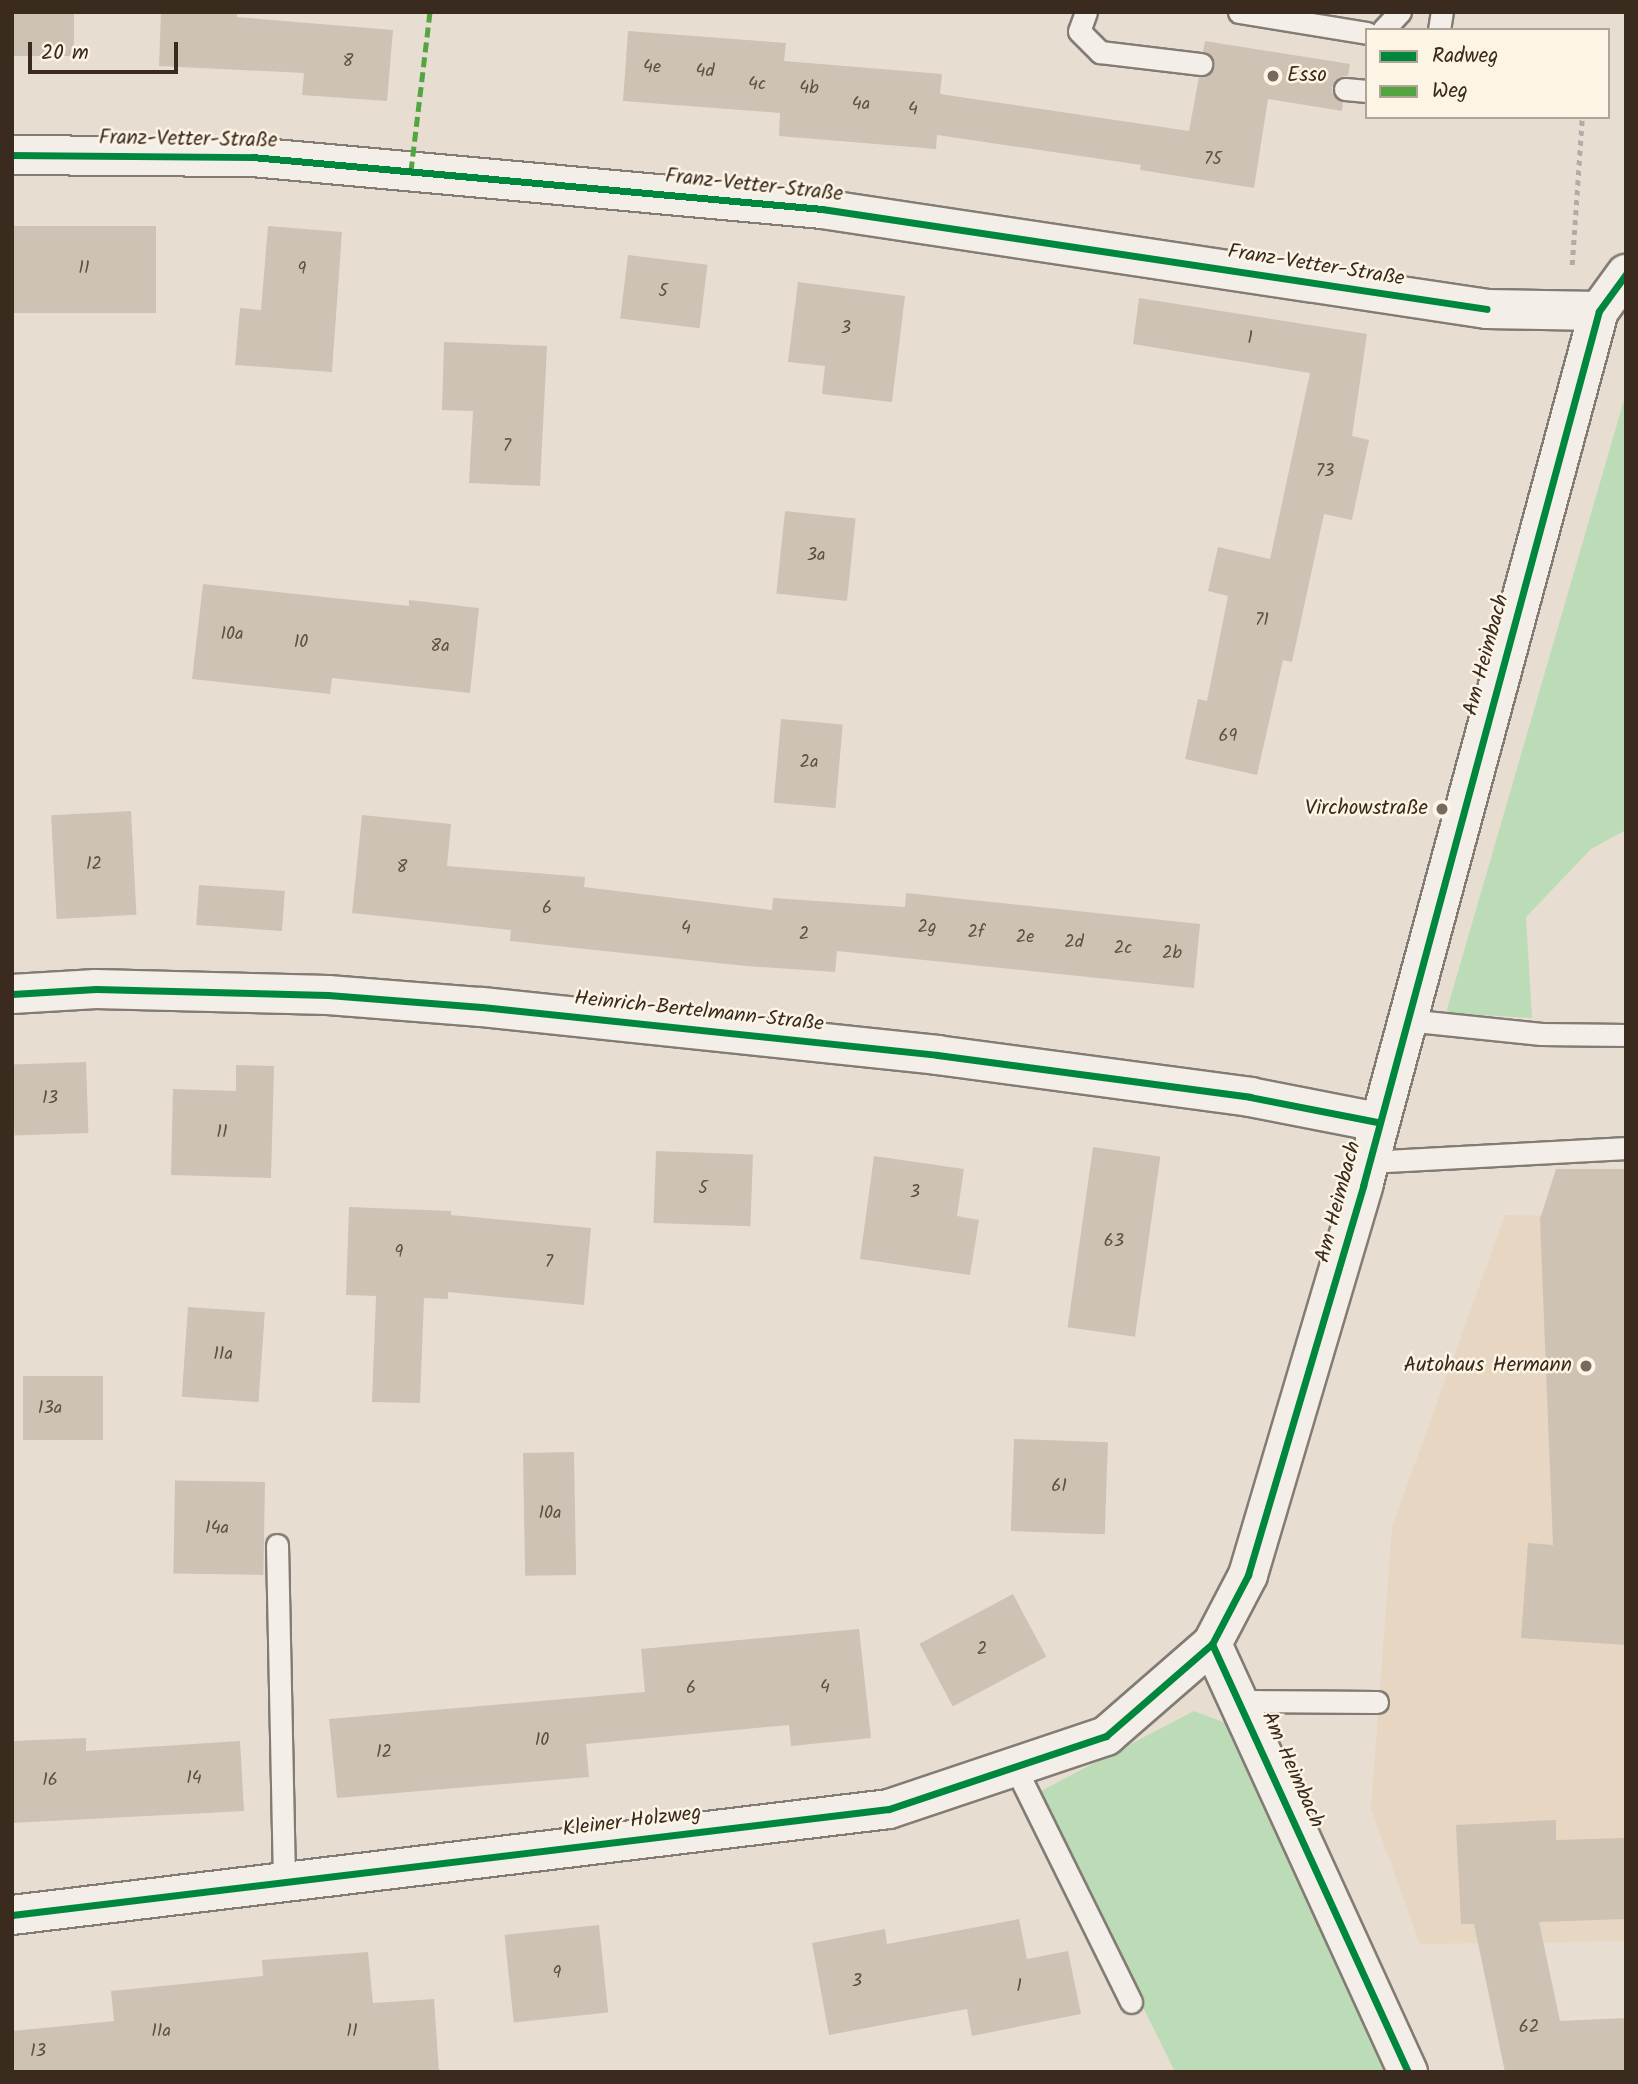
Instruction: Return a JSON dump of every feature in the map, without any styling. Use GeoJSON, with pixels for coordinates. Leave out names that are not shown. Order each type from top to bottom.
{"type":"FeatureCollection","features":[{"type":"Feature","properties":{"kind":"street","name":"Franz-Vetter-Straße"},"geometry":{"type":"LineString","coordinates":[[12,155],[252,157],[822,209],[1487,309],[1599,311]]}},
{"type":"Feature","properties":{"kind":"street","name":"Am Heimbach"},"geometry":{"type":"LineString","coordinates":[[1408,2072],[1242,1701],[1212,1644],[1248,1575],[1369,1162],[1599,311],[1626,274]]}},
{"type":"Feature","properties":{"kind":"street","name":"Heinrich-Bertelmann-Straße"},"geometry":{"type":"LineString","coordinates":[[12,994],[96,989],[328,995],[482,1007],[937,1055],[1250,1097],[1378,1122]]}},
{"type":"Feature","properties":{"kind":"street","name":"Kleiner Holzweg"},"geometry":{"type":"LineString","coordinates":[[12,1915],[889,1809],[1106,1736],[1212,1644]]}},
{"type":"Feature","properties":{"kind":"lane"},"geometry":{"type":"LineString","coordinates":[[1086,12],[1080,31],[1100,52],[1201,64]]}},
{"type":"Feature","properties":{"kind":"lane"},"geometry":{"type":"LineString","coordinates":[[1239,12],[1365,33]]}},
{"type":"Feature","properties":{"kind":"lane"},"geometry":{"type":"LineString","coordinates":[[1385,28],[1400,12]]}},
{"type":"Feature","properties":{"kind":"lane"},"geometry":{"type":"LineString","coordinates":[[1406,1020],[1541,1034],[1626,1035]]}},
{"type":"Feature","properties":{"kind":"lane"},"geometry":{"type":"LineString","coordinates":[[1369,1162],[1626,1148]]}},
{"type":"Feature","properties":{"kind":"lane"},"geometry":{"type":"LineString","coordinates":[[277,1545],[284,1882]]}},
{"type":"Feature","properties":{"kind":"lane"},"geometry":{"type":"LineString","coordinates":[[1242,1701],[1377,1702]]}},
{"type":"Feature","properties":{"kind":"lane"},"geometry":{"type":"LineString","coordinates":[[1015,1767],[1131,2002]]}},
{"type":"Feature","properties":{"kind":"path"},"geometry":{"type":"LineString","coordinates":[[1581,119],[1571,263],[1599,311]]}},
{"type":"Feature","properties":{"kind":"shaded area"},"geometry":{"type":"Polygon","coordinates":[[[1505,1215],[1626,1217],[1626,1941],[1420,1944],[1371,1809],[1392,1527],[1505,1215]]]}},
{"type":"Feature","properties":{"kind":"green space"},"geometry":{"type":"Polygon","coordinates":[[[1626,393],[1626,830],[1591,849],[1526,917],[1532,1018],[1446,1013],[1626,393]]]}},
{"type":"Feature","properties":{"kind":"green space"},"geometry":{"type":"Polygon","coordinates":[[[1194,1711],[1231,1725],[1387,2072],[1175,2072],[1037,1793],[1194,1711]]]}},
{"type":"Feature","properties":{"kind":"building"},"geometry":{"type":"Polygon","coordinates":[[[12,12],[74,12],[74,56],[12,56],[12,12]]]}},
{"type":"Feature","properties":{"kind":"building"},"geometry":{"type":"Polygon","coordinates":[[[161,12],[237,12],[237,17],[393,30],[387,101],[302,95],[304,73],[159,66],[161,12]]]}},
{"type":"Feature","properties":{"kind":"building"},"geometry":{"type":"Polygon","coordinates":[[[628,31],[786,43],[784,61],[942,74],[940,94],[1189,131],[1199,77],[1207,76],[1214,66],[1213,58],[1203,51],[1205,41],[1350,64],[1348,76],[1339,77],[1332,87],[1333,95],[1343,102],[1342,111],[1268,99],[1254,188],[1140,170],[1141,165],[937,135],[936,149],[779,136],[780,113],[623,101],[628,31]]]}},
{"type":"Feature","properties":{"kind":"building"},"geometry":{"type":"Polygon","coordinates":[[[12,226],[156,226],[156,313],[12,313],[12,226]]]}},
{"type":"Feature","properties":{"kind":"building"},"geometry":{"type":"Polygon","coordinates":[[[268,226],[342,232],[332,372],[235,365],[240,308],[261,310],[268,226]]]}},
{"type":"Feature","properties":{"kind":"building"},"geometry":{"type":"Polygon","coordinates":[[[628,255],[707,265],[700,328],[620,319],[628,255]]]}},
{"type":"Feature","properties":{"kind":"building"},"geometry":{"type":"Polygon","coordinates":[[[798,282],[905,296],[892,402],[822,394],[825,366],[788,362],[798,282]]]}},
{"type":"Feature","properties":{"kind":"building"},"geometry":{"type":"Polygon","coordinates":[[[1139,298],[1367,334],[1352,436],[1369,440],[1352,520],[1324,514],[1292,662],[1283,660],[1257,775],[1185,759],[1198,699],[1207,701],[1228,596],[1208,591],[1218,547],[1270,559],[1310,373],[1133,344],[1139,298]]]}},
{"type":"Feature","properties":{"kind":"building"},"geometry":{"type":"Polygon","coordinates":[[[444,342],[547,346],[540,486],[469,483],[473,411],[442,410],[444,342]]]}},
{"type":"Feature","properties":{"kind":"building"},"geometry":{"type":"Polygon","coordinates":[[[785,511],[856,518],[847,601],[776,594],[785,511]]]}},
{"type":"Feature","properties":{"kind":"building"},"geometry":{"type":"Polygon","coordinates":[[[203,584],[409,606],[409,600],[479,608],[470,693],[332,678],[330,694],[192,679],[203,584]]]}},
{"type":"Feature","properties":{"kind":"building"},"geometry":{"type":"Polygon","coordinates":[[[781,719],[843,724],[835,808],[774,803],[781,719]]]}},
{"type":"Feature","properties":{"kind":"building"},"geometry":{"type":"Polygon","coordinates":[[[131,811],[136,915],[57,919],[51,815],[131,811]]]}},
{"type":"Feature","properties":{"kind":"building"},"geometry":{"type":"Polygon","coordinates":[[[362,815],[451,824],[447,866],[585,877],[584,887],[772,910],[773,898],[905,907],[906,893],[1200,924],[1194,988],[837,951],[835,972],[746,966],[510,941],[511,930],[352,913],[362,815]]]}},
{"type":"Feature","properties":{"kind":"building"},"geometry":{"type":"Polygon","coordinates":[[[199,885],[285,891],[282,931],[196,925],[199,885]]]}},
{"type":"Feature","properties":{"kind":"building"},"geometry":{"type":"Polygon","coordinates":[[[86,1062],[88,1133],[15,1136],[12,1065],[86,1062]]]}},
{"type":"Feature","properties":{"kind":"building"},"geometry":{"type":"Polygon","coordinates":[[[236,1065],[274,1066],[271,1178],[171,1175],[173,1089],[236,1091],[236,1065]]]}},
{"type":"Feature","properties":{"kind":"building"},"geometry":{"type":"Polygon","coordinates":[[[1093,1147],[1160,1156],[1135,1337],[1068,1327],[1093,1147]]]}},
{"type":"Feature","properties":{"kind":"building"},"geometry":{"type":"Polygon","coordinates":[[[656,1151],[753,1154],[750,1226],[653,1223],[656,1151]]]}},
{"type":"Feature","properties":{"kind":"building"},"geometry":{"type":"Polygon","coordinates":[[[874,1156],[964,1169],[957,1216],[979,1220],[970,1275],[860,1259],[874,1156]]]}},
{"type":"Feature","properties":{"kind":"building","name":"Autohaus Hermann"},"geometry":{"type":"Polygon","coordinates":[[[1556,1169],[1626,1169],[1626,1645],[1521,1638],[1528,1543],[1553,1545],[1540,1219],[1556,1169]]]}},
{"type":"Feature","properties":{"kind":"building"},"geometry":{"type":"Polygon","coordinates":[[[349,1207],[451,1211],[451,1215],[591,1228],[584,1305],[448,1292],[448,1299],[424,1298],[420,1403],[372,1402],[376,1296],[346,1295],[349,1207]]]}},
{"type":"Feature","properties":{"kind":"building"},"geometry":{"type":"Polygon","coordinates":[[[188,1307],[265,1312],[259,1402],[182,1397],[188,1307]]]}},
{"type":"Feature","properties":{"kind":"building"},"geometry":{"type":"Polygon","coordinates":[[[23,1376],[103,1376],[103,1440],[23,1440],[23,1376]]]}},
{"type":"Feature","properties":{"kind":"building"},"geometry":{"type":"Polygon","coordinates":[[[1014,1439],[1108,1442],[1105,1534],[1011,1531],[1014,1439]]]}},
{"type":"Feature","properties":{"kind":"building"},"geometry":{"type":"Polygon","coordinates":[[[574,1452],[576,1575],[525,1576],[523,1453],[574,1452]]]}},
{"type":"Feature","properties":{"kind":"building"},"geometry":{"type":"Polygon","coordinates":[[[175,1480],[265,1482],[263,1575],[173,1573],[175,1480]]]}},
{"type":"Feature","properties":{"kind":"building"},"geometry":{"type":"Polygon","coordinates":[[[1013,1594],[1046,1657],[953,1706],[919,1644],[1013,1594]]]}},
{"type":"Feature","properties":{"kind":"building"},"geometry":{"type":"Polygon","coordinates":[[[859,1629],[871,1738],[791,1746],[789,1725],[586,1744],[589,1777],[337,1798],[329,1719],[645,1692],[641,1649],[859,1629]]]}},
{"type":"Feature","properties":{"kind":"building"},"geometry":{"type":"Polygon","coordinates":[[[86,1738],[86,1751],[240,1741],[244,1811],[12,1823],[12,1741],[86,1738]]]}},
{"type":"Feature","properties":{"kind":"building"},"geometry":{"type":"Polygon","coordinates":[[[1556,1820],[1556,1840],[1626,1838],[1626,1919],[1539,1922],[1560,2021],[1626,2018],[1626,2072],[1505,2072],[1474,1924],[1461,1924],[1456,1825],[1556,1820]]]}},
{"type":"Feature","properties":{"kind":"building"},"geometry":{"type":"Polygon","coordinates":[[[1019,1919],[1027,1959],[1068,1951],[1081,2014],[972,2036],[967,2009],[829,2035],[812,1943],[885,1929],[887,1944],[1019,1919]]]}},
{"type":"Feature","properties":{"kind":"building"},"geometry":{"type":"Polygon","coordinates":[[[599,1925],[608,2013],[514,2022],[505,1935],[599,1925]]]}},
{"type":"Feature","properties":{"kind":"building"},"geometry":{"type":"Polygon","coordinates":[[[368,1952],[373,2003],[434,1999],[439,2072],[12,2072],[12,2031],[114,2021],[111,1991],[263,1976],[262,1960],[368,1952]]]}},
{"type":"Feature","properties":{"kind":"marked path"},"geometry":{"type":"LineString","coordinates":[[411,171],[430,12]]}},
{"type":"Feature","properties":{"kind":"cycle path"},"geometry":{"type":"LineString","coordinates":[[12,155],[252,157],[822,209],[1487,309]]}},
{"type":"Feature","properties":{"kind":"cycle path"},"geometry":{"type":"LineString","coordinates":[[12,1915],[889,1809],[1106,1736],[1212,1644],[1248,1575],[1363,1186],[1599,311],[1626,274]]}},
{"type":"Feature","properties":{"kind":"cycle path"},"geometry":{"type":"LineString","coordinates":[[12,994],[96,989],[328,995],[482,1007],[937,1055],[1250,1097],[1378,1122]]}},
{"type":"Feature","properties":{"kind":"cycle path"},"geometry":{"type":"LineString","coordinates":[[1212,1644],[1408,2072]]}},
{"type":"Feature","properties":{"kind":"place","name":"Esso"},"geometry":{"type":"Point","coordinates":[1273,76]}},
{"type":"Feature","properties":{"kind":"place","name":"Virchowstraße"},"geometry":{"type":"Point","coordinates":[1442,809]}},
{"type":"Feature","properties":{"kind":"place","name":"Autohaus Hermann"},"geometry":{"type":"Point","coordinates":[1586,1366]}}]}
